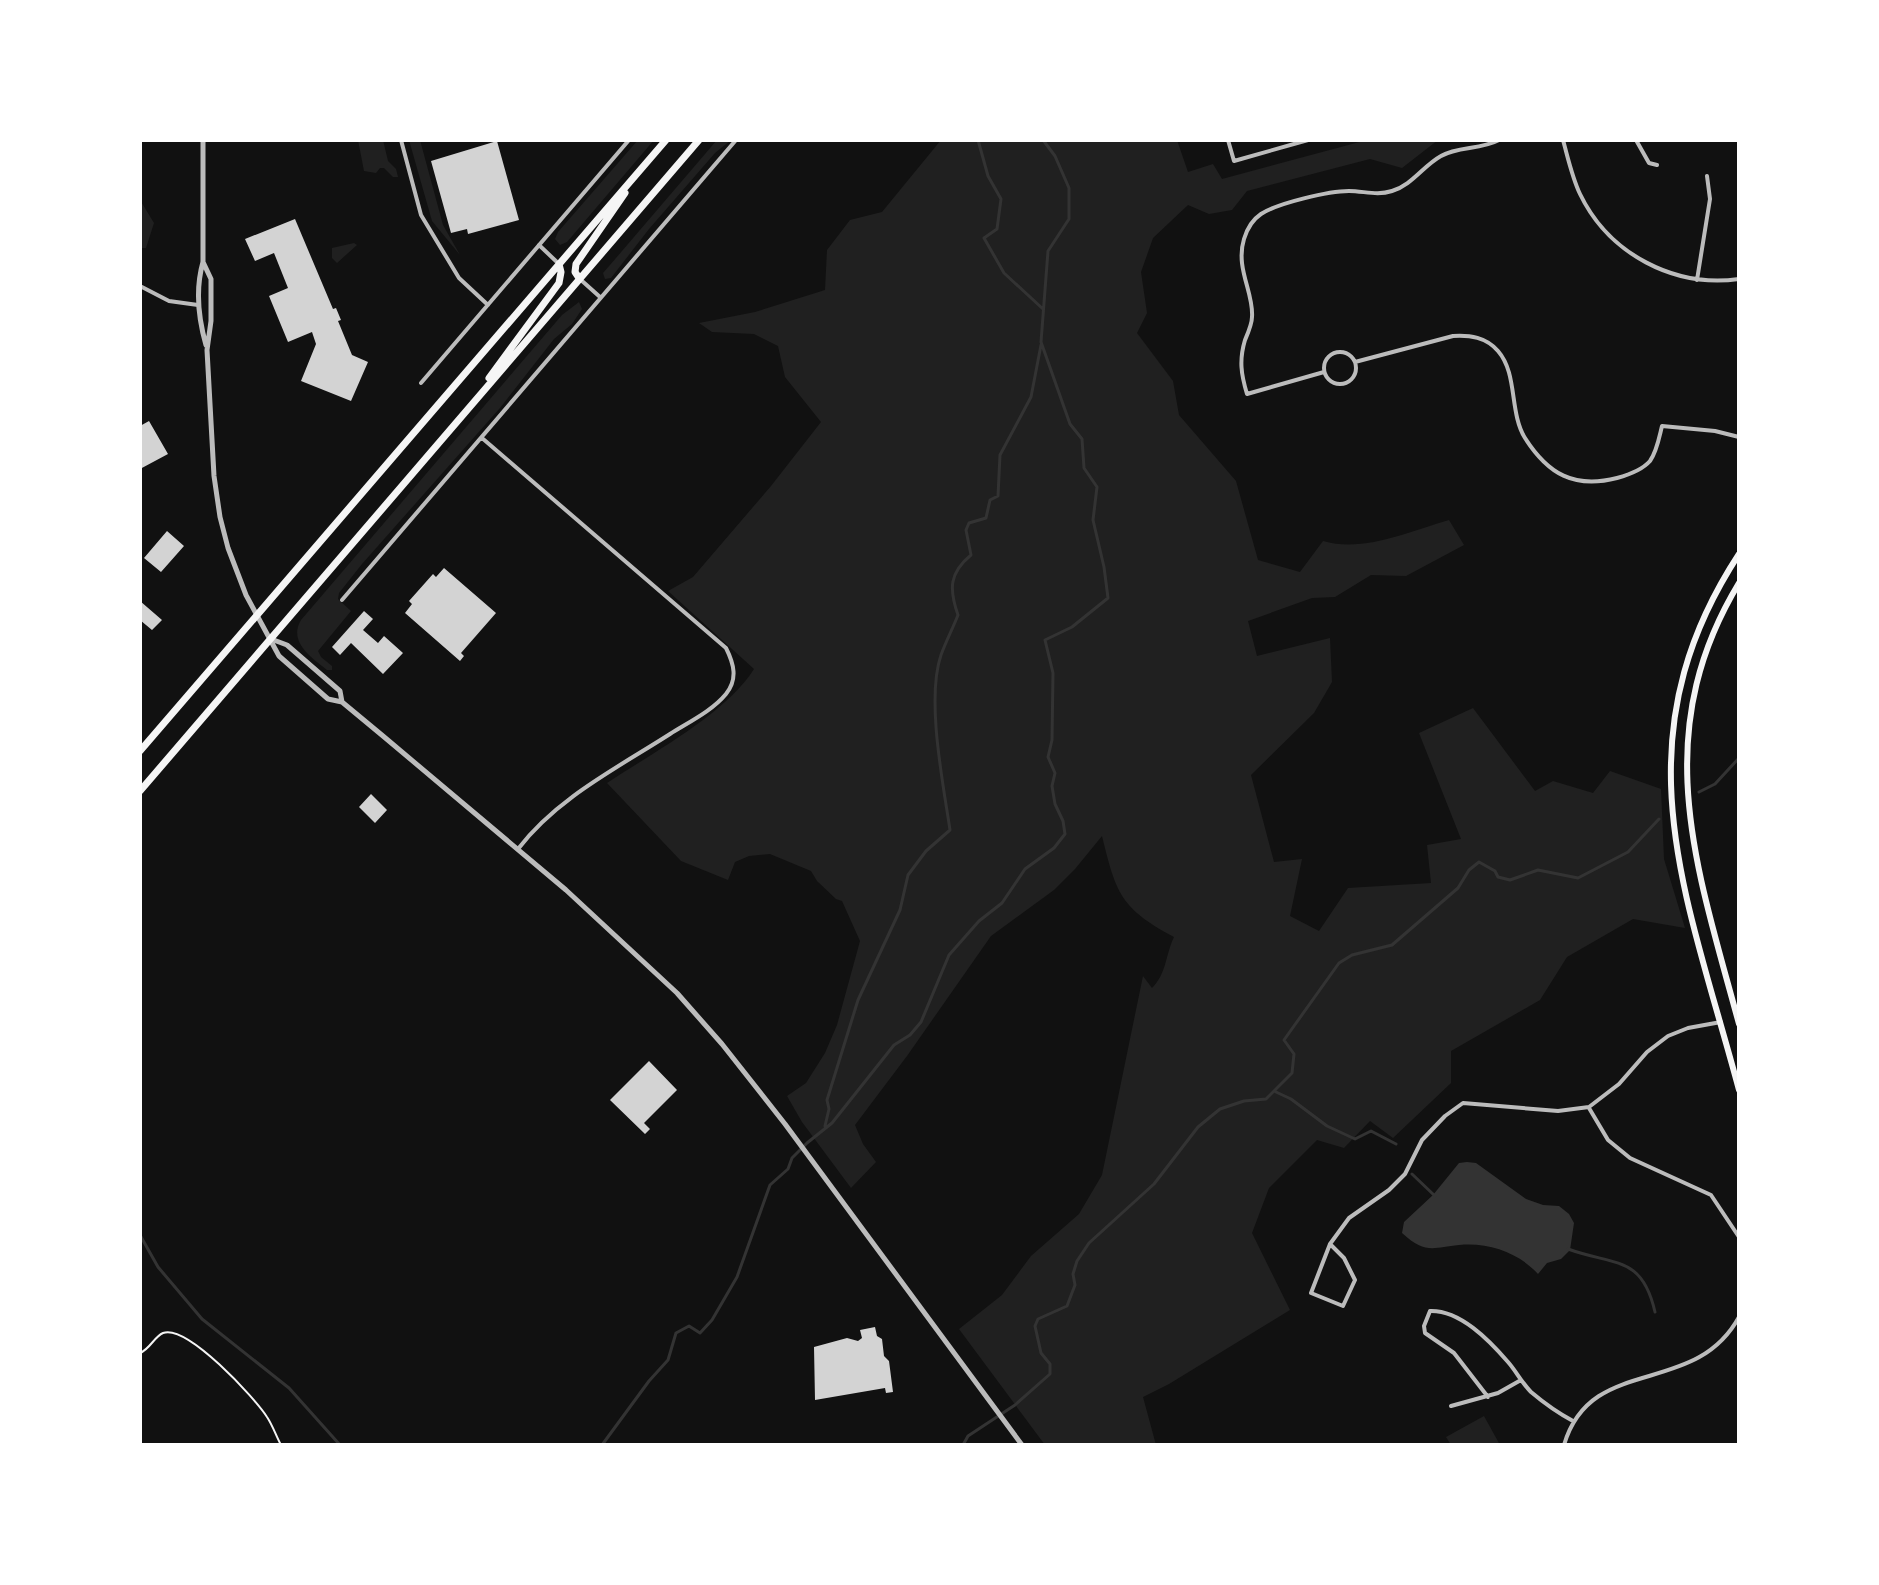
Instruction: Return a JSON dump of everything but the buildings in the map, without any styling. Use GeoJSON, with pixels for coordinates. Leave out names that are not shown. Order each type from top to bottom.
{"type":"FeatureCollection","features":[{"type":"Feature","properties":{"kind":"highway"},"geometry":{"type":"LineString","coordinates":[[140,751],[666,140]]}},
{"type":"Feature","properties":{"kind":"highway"},"geometry":{"type":"LineString","coordinates":[[140,791],[699,140]]}},
{"type":"Feature","properties":{"kind":"highway"},"geometry":{"type":"LineString","coordinates":[[579,278],[575,272],[576,264],[641,168]]}},
{"type":"Feature","properties":{"kind":"highway"},"geometry":{"type":"LineString","coordinates":[[470,406],[501,359],[559,283],[559,264]]}},
{"type":"Feature","properties":{"kind":"main road"},"geometry":{"type":"LineString","coordinates":[[1739,554],[1693,642],[1679,688],[1670,760],[1673,829],[1678,857],[1739,1090]]}},
{"type":"Feature","properties":{"kind":"main road"},"geometry":{"type":"LineString","coordinates":[[1739,583],[1707,652],[1692,708],[1686,766],[1692,839],[1739,1024]]}},
{"type":"Feature","properties":{"kind":"street"},"geometry":{"type":"LineString","coordinates":[[203,140],[203,262],[198,279],[198,305],[207,350]]}},
{"type":"Feature","properties":{"kind":"street"},"geometry":{"type":"LineString","coordinates":[[401,140],[421,215],[459,278],[488,305]]}},
{"type":"Feature","properties":{"kind":"street"},"geometry":{"type":"LineString","coordinates":[[421,383],[629,140]]}},
{"type":"Feature","properties":{"kind":"street"},"geometry":{"type":"LineString","coordinates":[[342,600],[736,140]]}},
{"type":"Feature","properties":{"kind":"street"},"geometry":{"type":"LineString","coordinates":[[1228,140],[1234,161],[1308,140]]}},
{"type":"Feature","properties":{"kind":"street"},"geometry":{"type":"LineString","coordinates":[[1324,372],[1247,394],[1240,358],[1253,316],[1242,262],[1243,242],[1249,226],[1263,213],[1289,204],[1341,192],[1381,194],[1394,191],[1450,152],[1486,147],[1499,140]]}},
{"type":"Feature","properties":{"kind":"street"},"geometry":{"type":"LineString","coordinates":[[1563,140],[1579,192],[1593,216],[1610,236],[1640,260],[1677,276],[1697,280],[1739,279]]}},
{"type":"Feature","properties":{"kind":"street"},"geometry":{"type":"LineString","coordinates":[[1636,140],[1649,163],[1657,165]]}},
{"type":"Feature","properties":{"kind":"street"},"geometry":{"type":"LineString","coordinates":[[1697,280],[1710,199],[1707,176]]}},
{"type":"Feature","properties":{"kind":"street"},"geometry":{"type":"LineString","coordinates":[[539,245],[559,264]]}},
{"type":"Feature","properties":{"kind":"street"},"geometry":{"type":"LineString","coordinates":[[203,262],[211,279],[207,350],[214,476],[220,517],[234,565],[256,616],[279,656],[328,699],[342,702],[517,850],[677,993],[722,1044],[791,1132],[1022,1445]]}},
{"type":"Feature","properties":{"kind":"street"},"geometry":{"type":"LineString","coordinates":[[579,278],[600,297]]}},
{"type":"Feature","properties":{"kind":"street"},"geometry":{"type":"LineString","coordinates":[[140,286],[169,301],[198,305]]}},
{"type":"Feature","properties":{"kind":"street"},"geometry":{"type":"LineString","coordinates":[[1355,362],[1453,336],[1468,335],[1490,343],[1505,360],[1517,419],[1524,435],[1540,458],[1555,472],[1571,479],[1589,482],[1612,479],[1639,468],[1649,462],[1657,447],[1662,426],[1715,431],[1739,437]]}},
{"type":"Feature","properties":{"kind":"street"},"geometry":{"type":"LineString","coordinates":[[1333,353],[1348,354],[1355,362],[1352,377],[1344,383],[1330,380],[1324,372],[1325,361],[1333,353]]}},
{"type":"Feature","properties":{"kind":"street"},"geometry":{"type":"LineString","coordinates":[[482,438],[726,648],[734,662],[735,673],[727,693],[704,713],[566,800],[528,835],[517,850]]}},
{"type":"Feature","properties":{"kind":"street"},"geometry":{"type":"LineString","coordinates":[[270,639],[287,645],[340,691],[342,702]]}},
{"type":"Feature","properties":{"kind":"street"},"geometry":{"type":"LineString","coordinates":[[1330,1244],[1344,1258],[1355,1280],[1343,1306],[1311,1293],[1330,1244],[1349,1218],[1389,1190],[1405,1174],[1422,1140],[1445,1116],[1463,1103],[1558,1111],[1589,1107],[1619,1084],[1647,1052],[1668,1036],[1688,1028],[1721,1022]]}},
{"type":"Feature","properties":{"kind":"street"},"geometry":{"type":"LineString","coordinates":[[1589,1107],[1608,1140],[1630,1158],[1711,1195],[1739,1237]]}},
{"type":"Feature","properties":{"kind":"street"},"geometry":{"type":"LineString","coordinates":[[1488,1397],[1454,1353],[1425,1333],[1424,1326],[1430,1311],[1443,1311],[1460,1320],[1500,1353],[1521,1380],[1555,1411],[1573,1421]]}},
{"type":"Feature","properties":{"kind":"street"},"geometry":{"type":"LineString","coordinates":[[1564,1445],[1573,1421],[1587,1404],[1611,1388],[1680,1367],[1709,1353],[1721,1344],[1739,1317]]}},
{"type":"Feature","properties":{"kind":"street"},"geometry":{"type":"LineString","coordinates":[[1451,1406],[1488,1397],[1521,1380]]}},
{"type":"Feature","properties":{"kind":"path"},"geometry":{"type":"LineString","coordinates":[[140,1353],[146,1351],[162,1334],[168,1333],[178,1335],[207,1353],[268,1417],[281,1445]]}},
{"type":"Feature","properties":{"kind":"shaded area"},"geometry":{"type":"Polygon","coordinates":[[[358,140],[383,140],[388,161],[396,169],[398,177],[393,177],[384,168],[376,173],[364,171],[358,140]]]}},
{"type":"Feature","properties":{"kind":"shaded area"},"geometry":{"type":"Polygon","coordinates":[[[409,140],[420,140],[443,225],[460,255],[432,221],[409,140]]]}},
{"type":"Feature","properties":{"kind":"shaded area"},"geometry":{"type":"Polygon","coordinates":[[[638,140],[654,140],[567,242],[560,245],[555,239],[558,232],[638,140]]]}},
{"type":"Feature","properties":{"kind":"shaded area"},"geometry":{"type":"Polygon","coordinates":[[[717,140],[731,140],[715,153],[611,278],[605,279],[603,273],[717,140]]]}},
{"type":"Feature","properties":{"kind":"shaded area"},"geometry":{"type":"Polygon","coordinates":[[[941,140],[1177,140],[1188,172],[1213,164],[1222,179],[1367,140],[1438,140],[1402,168],[1370,159],[1247,191],[1232,210],[1209,214],[1188,205],[1153,238],[1141,272],[1147,313],[1137,333],[1173,381],[1179,415],[1236,481],[1258,560],[1300,572],[1323,541],[1370,543],[1449,520],[1464,545],[1406,576],[1371,575],[1335,597],[1312,598],[1248,621],[1257,656],[1330,638],[1332,682],[1314,713],[1251,775],[1274,862],[1302,859],[1290,916],[1319,931],[1348,888],[1431,883],[1427,845],[1461,839],[1419,733],[1473,708],[1535,791],[1553,781],[1593,793],[1610,771],[1661,789],[1664,859],[1685,928],[1633,919],[1567,957],[1540,1000],[1451,1051],[1451,1083],[1393,1138],[1370,1121],[1344,1148],[1317,1140],[1269,1188],[1252,1233],[1290,1310],[1143,1397],[1156,1445],[1045,1445],[959,1329],[1002,1295],[1031,1256],[1079,1214],[1102,1175],[1143,976],[1152,988],[1163,970],[1174,937],[1142,917],[1123,897],[1102,836],[1054,890],[991,936],[855,1125],[863,1144],[876,1162],[851,1188],[802,1122],[787,1096],[806,1083],[825,1053],[837,1025],[860,941],[842,901],[817,881],[811,871],[770,854],[749,856],[735,862],[728,880],[681,861],[607,783],[707,717],[726,702],[754,669],[668,591],[693,577],[821,422],[785,377],[778,346],[754,334],[712,332],[699,323],[755,312],[825,290],[827,250],[850,220],[882,212],[941,140]]]}},
{"type":"Feature","properties":{"kind":"shaded area"},"geometry":{"type":"Polygon","coordinates":[[[140,200],[154,223],[146,248],[140,248],[140,200]]]}},
{"type":"Feature","properties":{"kind":"shaded area"},"geometry":{"type":"Polygon","coordinates":[[[357,245],[337,263],[332,258],[332,248],[357,245]]]}},
{"type":"Feature","properties":{"kind":"shaded area"},"geometry":{"type":"Polygon","coordinates":[[[579,302],[582,309],[572,324],[554,339],[500,408],[339,593],[338,599],[351,611],[318,651],[332,666],[332,670],[327,670],[299,642],[297,635],[301,620],[562,315],[579,302]]]}},
{"type":"Feature","properties":{"kind":"shaded area"},"geometry":{"type":"Polygon","coordinates":[[[1459,1163],[1476,1163],[1526,1199],[1559,1206],[1569,1214],[1574,1223],[1570,1250],[1561,1259],[1547,1263],[1538,1274],[1522,1260],[1503,1250],[1481,1245],[1423,1247],[1402,1233],[1404,1222],[1433,1195],[1459,1163]]]}},
{"type":"Feature","properties":{"kind":"shaded area"},"geometry":{"type":"Polygon","coordinates":[[[1484,1416],[1500,1445],[1451,1445],[1446,1437],[1484,1416]]]}},
{"type":"Feature","properties":{"kind":"waterway"},"geometry":{"type":"LineString","coordinates":[[978,140],[988,176],[1001,199],[997,229],[984,238],[1004,273],[1043,309]]}},
{"type":"Feature","properties":{"kind":"waterway"},"geometry":{"type":"LineString","coordinates":[[602,1445],[668,1360],[676,1333],[689,1326],[700,1333],[712,1320],[737,1277],[770,1185],[788,1169],[792,1158],[832,1123],[894,1045],[910,1035],[921,1022],[949,955],[979,921],[1002,903],[1025,869],[1054,848],[1065,834],[1052,786],[1055,773],[1048,757],[1052,740],[1053,673],[1045,640],[1072,627],[1108,598],[1093,520],[1097,487],[1084,468],[1082,439],[1070,424],[1041,342],[1048,251],[1069,219],[1069,188],[1055,156],[1043,140]]}},
{"type":"Feature","properties":{"kind":"waterway"},"geometry":{"type":"LineString","coordinates":[[825,1126],[829,1109],[827,1100],[858,1000],[900,910],[908,875],[926,851],[950,830],[937,741],[935,694],[941,655],[958,615],[953,582],[958,568],[971,555],[966,530],[969,523],[986,518],[990,500],[998,496],[1000,455],[1031,397],[1041,345]]}},
{"type":"Feature","properties":{"kind":"waterway"},"geometry":{"type":"LineString","coordinates":[[1699,792],[1715,784],[1739,758]]}},
{"type":"Feature","properties":{"kind":"waterway"},"geometry":{"type":"LineString","coordinates":[[963,1445],[968,1436],[1015,1405],[1050,1374],[1050,1364],[1041,1353],[1035,1326],[1038,1319],[1067,1306],[1075,1285],[1073,1274],[1077,1261],[1089,1243],[1154,1184],[1198,1127],[1220,1109],[1244,1101],[1266,1099],[1292,1073],[1294,1054],[1284,1040],[1339,963],[1352,955],[1392,945],[1458,888],[1469,870],[1479,862],[1495,871],[1498,877],[1510,880],[1538,870],[1578,878],[1628,852],[1659,819]]}},
{"type":"Feature","properties":{"kind":"waterway"},"geometry":{"type":"LineString","coordinates":[[1276,1092],[1291,1099],[1327,1126],[1355,1139],[1371,1131],[1396,1144]]}},
{"type":"Feature","properties":{"kind":"waterway"},"geometry":{"type":"LineString","coordinates":[[1412,1174],[1435,1196]]}},
{"type":"Feature","properties":{"kind":"waterway"},"geometry":{"type":"LineString","coordinates":[[140,1235],[158,1267],[202,1319],[289,1388],[340,1445]]}},
{"type":"Feature","properties":{"kind":"waterway"},"geometry":{"type":"LineString","coordinates":[[1568,1249],[1613,1261],[1634,1272],[1643,1280],[1655,1312]]}}]}
